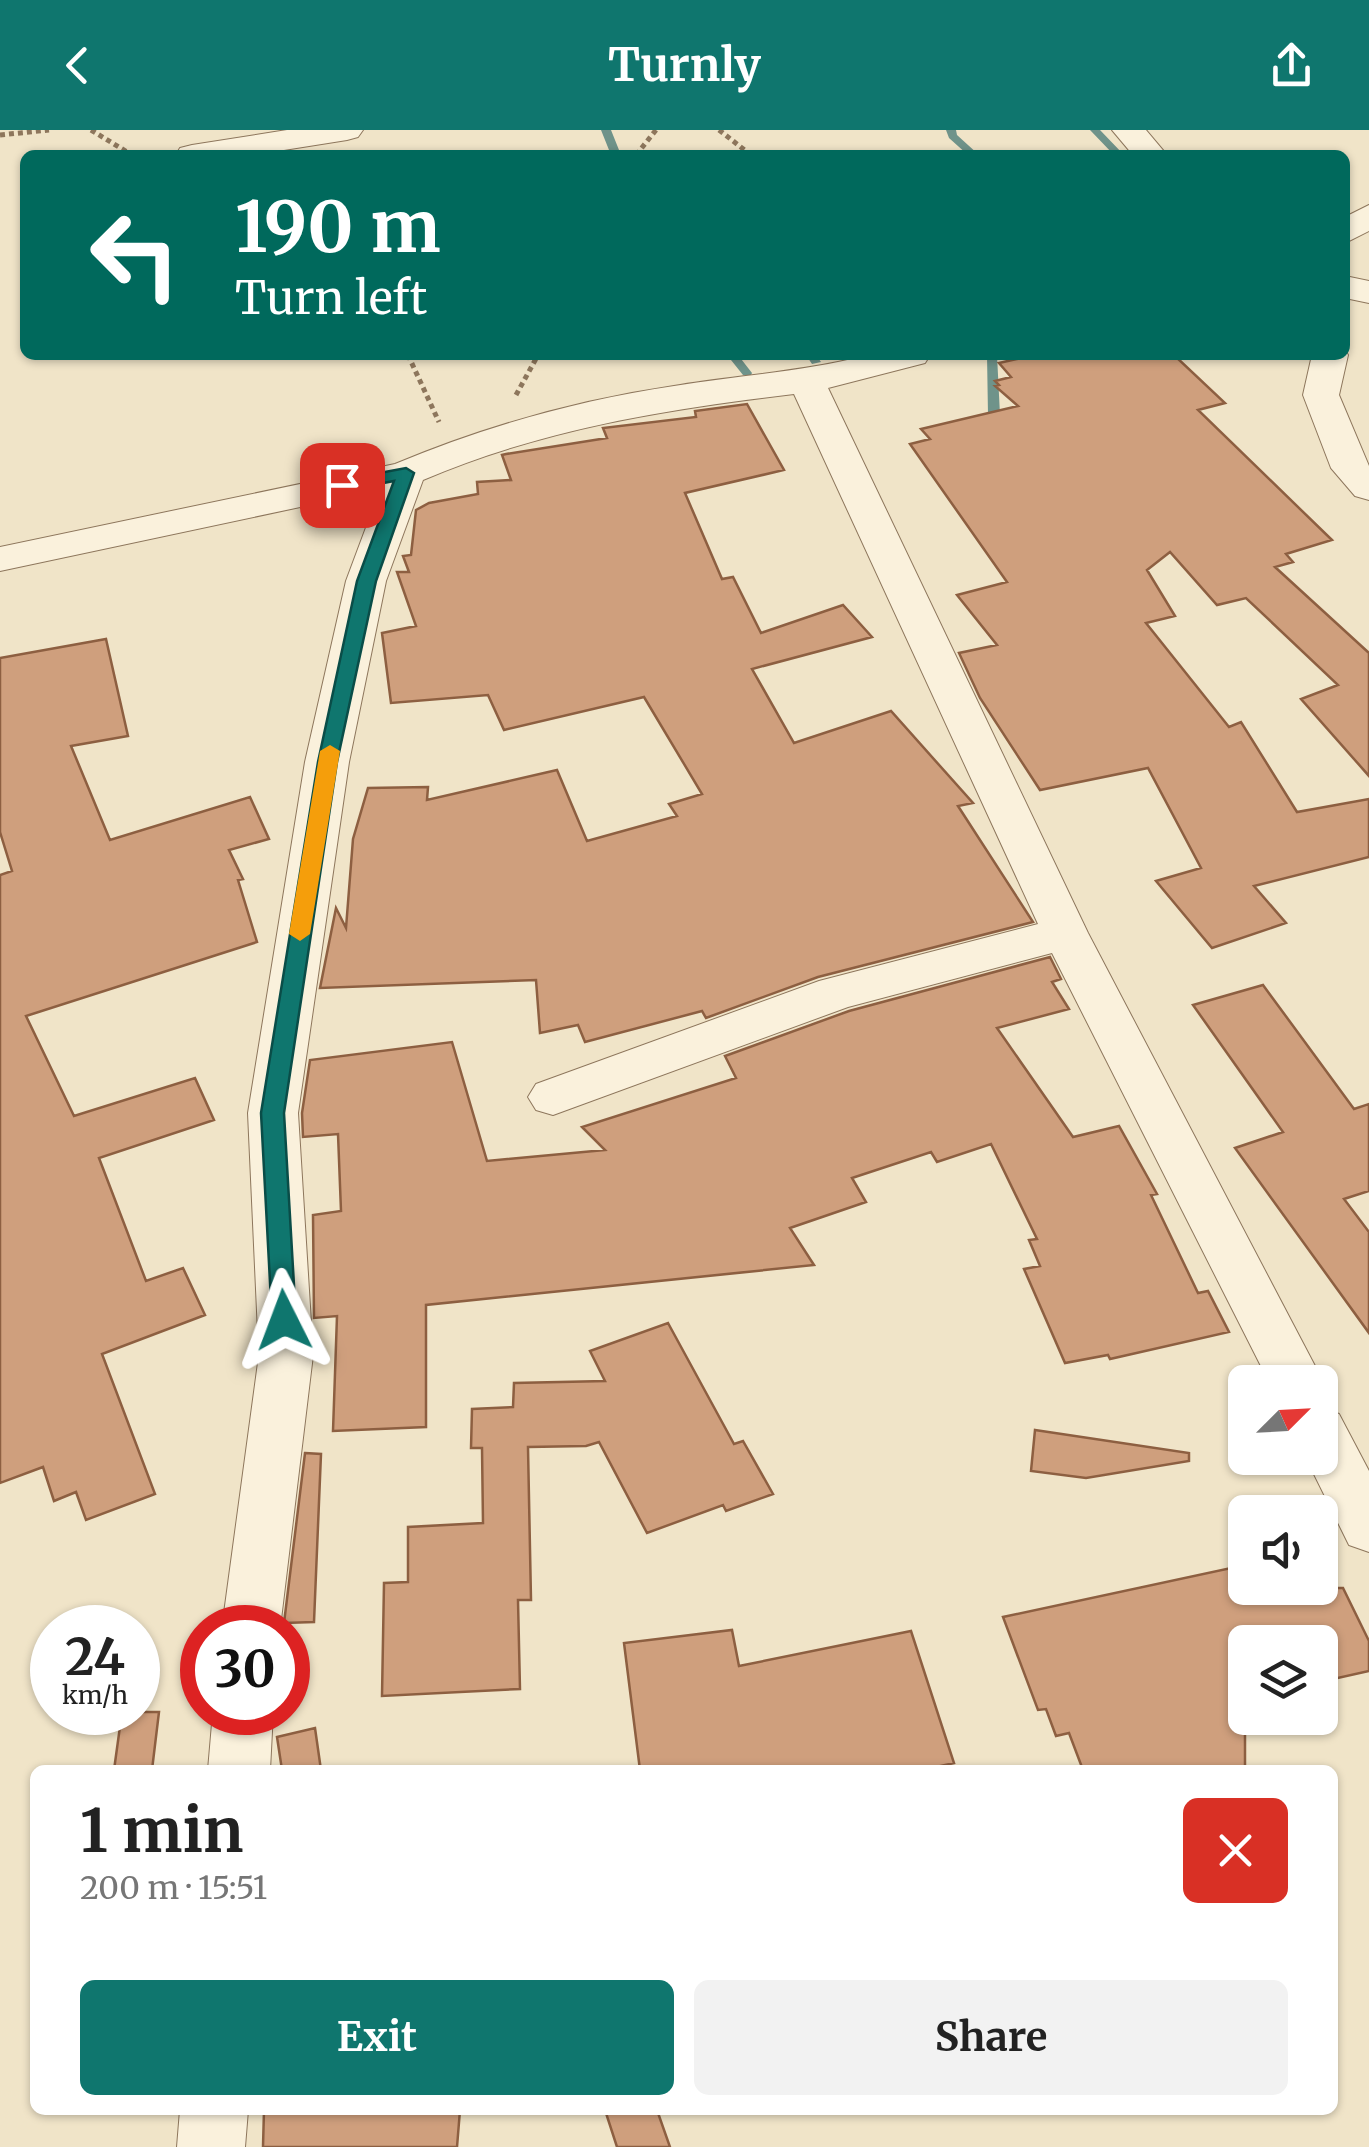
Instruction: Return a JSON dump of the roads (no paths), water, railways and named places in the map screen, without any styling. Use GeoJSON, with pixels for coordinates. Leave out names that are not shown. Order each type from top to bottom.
{"type":"FeatureCollection","features":[{"type":"Feature","properties":{"kind":"street"},"geometry":{"type":"LineString","coordinates":[[223,150],[348,130]]}},
{"type":"Feature","properties":{"kind":"street"},"geometry":{"type":"LineString","coordinates":[[1128,130],[1146,150]]}},
{"type":"Feature","properties":{"kind":"street"},"geometry":{"type":"LineString","coordinates":[[0,559],[406,473],[453,454],[584,415],[674,397],[807,382],[893,360]]}},
{"type":"Feature","properties":{"kind":"street"},"geometry":{"type":"LineString","coordinates":[[1329,360],[1321,395],[1350,468],[1369,488]]}},
{"type":"Feature","properties":{"kind":"street"},"geometry":{"type":"LineString","coordinates":[[807,382],[1065,933],[1287,1365]]}},
{"type":"Feature","properties":{"kind":"street"},"geometry":{"type":"LineString","coordinates":[[254,1605],[286,1355],[272,1113],[328,762],[366,581],[406,473]]}},
{"type":"Feature","properties":{"kind":"street"},"geometry":{"type":"LineString","coordinates":[[553,1096],[836,993],[1065,933]]}},
{"type":"Feature","properties":{"kind":"street"},"geometry":{"type":"LineString","coordinates":[[1338,1466],[1369,1528]]}},
{"type":"Feature","properties":{"kind":"street"},"geometry":{"type":"LineString","coordinates":[[239,1765],[241,1735]]}},
{"type":"Feature","properties":{"kind":"street"},"geometry":{"type":"LineString","coordinates":[[212,2147],[214,2115]]}},
{"type":"Feature","properties":{"kind":"waterway"},"geometry":{"type":"LineString","coordinates":[[606,130],[614,150]]}},
{"type":"Feature","properties":{"kind":"waterway"},"geometry":{"type":"LineString","coordinates":[[951,130],[952,136],[968,150]]}},
{"type":"Feature","properties":{"kind":"waterway"},"geometry":{"type":"LineString","coordinates":[[1095,130],[1114,150]]}},
{"type":"Feature","properties":{"kind":"waterway"},"geometry":{"type":"LineString","coordinates":[[736,360],[747,373]]}},
{"type":"Feature","properties":{"kind":"waterway"},"geometry":{"type":"LineString","coordinates":[[992,360],[994,415]]}}]}
